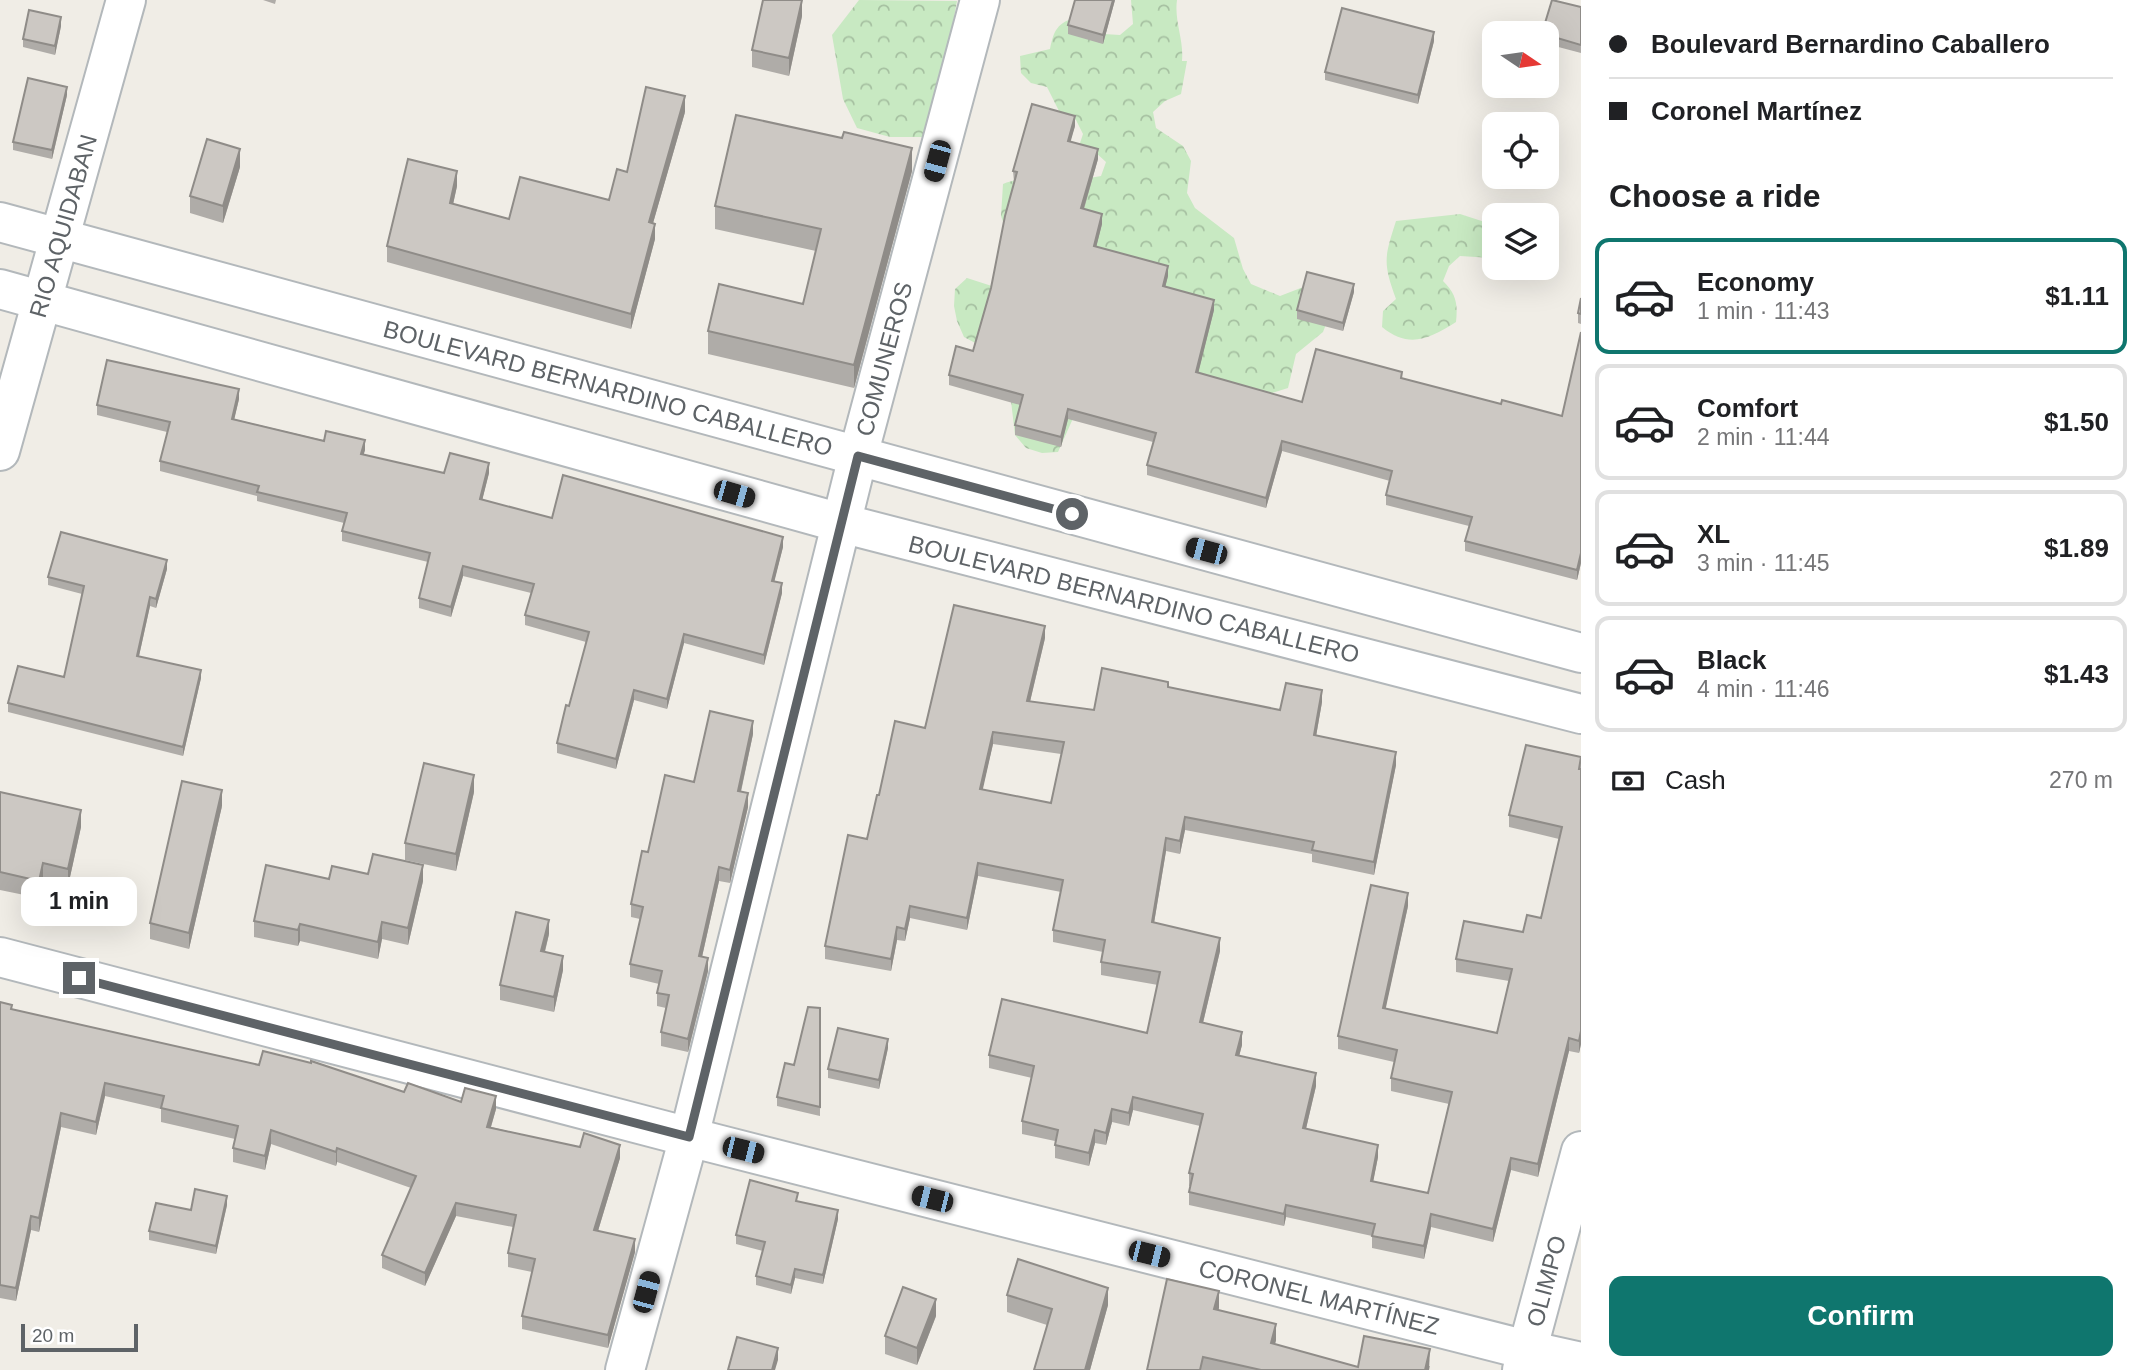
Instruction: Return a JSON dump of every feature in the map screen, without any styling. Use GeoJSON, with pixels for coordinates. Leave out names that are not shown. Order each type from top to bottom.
{"type":"FeatureCollection","features":[{"type":"Feature","properties":{"kind":"street","name":"RIO AQUIDABAN"},"geometry":{"type":"LineString","coordinates":[[0,451],[126,0]]}},
{"type":"Feature","properties":{"kind":"street","name":"COMUNEROS"},"geometry":{"type":"LineString","coordinates":[[625,1370],[689,1137],[858,456],[979,0]]}},
{"type":"Feature","properties":{"kind":"street","name":"BOULEVARD BERNARDINO CABALLERO"},"geometry":{"type":"LineString","coordinates":[[0,222],[1581,653]]}},
{"type":"Feature","properties":{"kind":"street","name":"BOULEVARD BERNARDINO CABALLERO"},"geometry":{"type":"LineString","coordinates":[[0,289],[841,523],[1581,714]]}},
{"type":"Feature","properties":{"kind":"street","name":"CORONEL MARTÍNEZ"},"geometry":{"type":"LineString","coordinates":[[0,957],[1525,1360],[1581,1362]]}},
{"type":"Feature","properties":{"kind":"street","name":"OLIMPO"},"geometry":{"type":"LineString","coordinates":[[1525,1360],[1581,1152]]}},
{"type":"Feature","properties":{"kind":"green space"},"geometry":{"type":"Polygon","coordinates":[[[859,0],[957,1],[945,66],[926,137],[890,137],[857,128],[843,99],[832,35],[859,0]]]}},
{"type":"Feature","properties":{"kind":"green space"},"geometry":{"type":"Polygon","coordinates":[[[1131,0],[1177,0],[1182,61],[1187,61],[1181,94],[1165,101],[1153,112],[1156,128],[1183,146],[1191,161],[1187,193],[1195,208],[1234,238],[1243,269],[1251,284],[1280,296],[1324,279],[1335,301],[1323,332],[1296,354],[1288,388],[1272,393],[1256,392],[1242,385],[1209,379],[1193,385],[1006,230],[1001,216],[1003,184],[1039,178],[1077,179],[1101,176],[1106,162],[1095,152],[1078,149],[1083,134],[1076,120],[1061,115],[1047,87],[1031,83],[1021,73],[1020,56],[1050,49],[1058,28],[1077,17],[1104,34],[1120,35],[1133,24],[1131,0]]]}},
{"type":"Feature","properties":{"kind":"green space"},"geometry":{"type":"Polygon","coordinates":[[[1460,214],[1482,221],[1482,257],[1460,256],[1449,266],[1443,281],[1455,299],[1456,322],[1428,337],[1410,340],[1392,334],[1382,327],[1383,311],[1396,299],[1387,260],[1396,221],[1460,214]]]}},
{"type":"Feature","properties":{"kind":"green space"},"geometry":{"type":"Polygon","coordinates":[[[967,278],[998,288],[1079,405],[1058,452],[1042,453],[1026,448],[1015,435],[1009,384],[979,345],[964,337],[957,321],[955,289],[967,278]]]}},
{"type":"Feature","properties":{"kind":"building"},"geometry":{"type":"Polygon","coordinates":[[[763,0],[802,0],[789,58],[752,50],[763,0]]]}},
{"type":"Feature","properties":{"kind":"building"},"geometry":{"type":"Polygon","coordinates":[[[1075,0],[1113,0],[1103,35],[1068,25],[1075,0]]]}},
{"type":"Feature","properties":{"kind":"building"},"geometry":{"type":"Polygon","coordinates":[[[1552,0],[1581,7],[1581,45],[1559,39],[1559,21],[1546,21],[1552,0]]]}},
{"type":"Feature","properties":{"kind":"building"},"geometry":{"type":"Polygon","coordinates":[[[1342,8],[1434,32],[1418,95],[1325,72],[1342,8]]]}},
{"type":"Feature","properties":{"kind":"building"},"geometry":{"type":"Polygon","coordinates":[[[29,10],[61,17],[55,46],[23,39],[29,10]]]}},
{"type":"Feature","properties":{"kind":"building"},"geometry":{"type":"Polygon","coordinates":[[[28,78],[67,87],[52,150],[13,142],[28,78]]]}},
{"type":"Feature","properties":{"kind":"building"},"geometry":{"type":"Polygon","coordinates":[[[646,87],[685,96],[649,222],[655,224],[631,314],[387,246],[408,159],[457,171],[450,203],[509,219],[520,177],[609,200],[617,169],[627,172],[646,87]]]}},
{"type":"Feature","properties":{"kind":"building"},"geometry":{"type":"Polygon","coordinates":[[[1032,104],[1075,116],[1068,141],[1098,149],[1081,208],[1102,214],[1094,246],[1168,266],[1163,286],[1214,300],[1196,372],[1302,402],[1316,349],[1402,372],[1401,378],[1501,404],[1502,400],[1562,416],[1581,332],[1581,553],[1577,570],[1465,541],[1472,517],[1386,495],[1392,471],[1282,441],[1266,498],[1147,465],[1156,433],[1068,409],[1061,437],[1015,425],[1023,395],[949,375],[956,346],[973,351],[991,288],[1017,172],[1013,171],[1032,104]]]}},
{"type":"Feature","properties":{"kind":"building"},"geometry":{"type":"Polygon","coordinates":[[[736,115],[842,138],[844,132],[912,148],[854,365],[708,331],[719,284],[803,304],[821,229],[715,206],[736,115]]]}},
{"type":"Feature","properties":{"kind":"building"},"geometry":{"type":"Polygon","coordinates":[[[207,139],[240,149],[223,206],[190,196],[207,139]]]}},
{"type":"Feature","properties":{"kind":"building"},"geometry":{"type":"Polygon","coordinates":[[[1307,272],[1354,284],[1343,323],[1297,310],[1307,272]]]}},
{"type":"Feature","properties":{"kind":"building"},"geometry":{"type":"Polygon","coordinates":[[[107,360],[239,389],[232,419],[324,441],[326,431],[365,440],[361,454],[444,473],[450,453],[489,463],[480,499],[552,518],[563,475],[783,537],[772,581],[782,583],[764,655],[684,634],[667,699],[634,690],[616,759],[557,743],[589,632],[525,615],[534,584],[463,566],[451,607],[419,598],[430,553],[342,531],[347,513],[257,492],[259,486],[160,461],[170,422],[97,405],[107,360]]]}},
{"type":"Feature","properties":{"kind":"building"},"geometry":{"type":"Polygon","coordinates":[[[61,532],[167,560],[156,599],[150,597],[137,656],[201,670],[183,747],[8,703],[18,666],[64,677],[84,586],[48,577],[61,532]]]}},
{"type":"Feature","properties":{"kind":"building"},"geometry":{"type":"Polygon","coordinates":[[[954,605],[1045,626],[1027,701],[1094,710],[1102,668],[1168,682],[1168,687],[1280,710],[1286,683],[1322,690],[1314,735],[1396,752],[1374,862],[1312,850],[1314,842],[1185,817],[1180,841],[1166,838],[1152,922],[1220,938],[1200,1022],[1242,1032],[1236,1055],[1316,1073],[1303,1128],[1378,1145],[1371,1181],[1428,1193],[1452,1092],[1391,1078],[1397,1050],[1338,1036],[1371,885],[1408,893],[1383,1008],[1497,1033],[1512,969],[1456,959],[1464,921],[1523,932],[1527,915],[1541,918],[1562,827],[1509,815],[1526,745],[1581,757],[1581,1031],[1579,1041],[1569,1038],[1538,1164],[1511,1158],[1493,1229],[1431,1214],[1424,1246],[1372,1236],[1375,1224],[1286,1205],[1284,1214],[1189,1192],[1193,1174],[1189,1173],[1203,1114],[1133,1097],[1129,1113],[1112,1109],[1106,1133],[1095,1130],[1089,1153],[1055,1145],[1058,1130],[1022,1121],[1034,1066],[989,1055],[1002,999],[1147,1033],[1160,972],[1101,962],[1105,940],[1053,930],[1063,880],[978,863],[967,918],[910,906],[905,929],[897,927],[891,959],[825,946],[848,835],[867,839],[895,721],[925,728],[954,605]],[[993,732],[980,789],[1051,803],[1064,742],[993,732]]]}},
{"type":"Feature","properties":{"kind":"building"},"geometry":{"type":"Polygon","coordinates":[[[710,711],[753,721],[738,791],[748,793],[730,870],[719,867],[699,956],[708,958],[688,1039],[661,1032],[669,995],[657,993],[662,971],[630,964],[643,907],[631,904],[642,851],[648,852],[665,775],[694,782],[710,711]]]}},
{"type":"Feature","properties":{"kind":"building"},"geometry":{"type":"Polygon","coordinates":[[[424,763],[474,775],[456,854],[405,843],[424,763]]]}},
{"type":"Feature","properties":{"kind":"building"},"geometry":{"type":"Polygon","coordinates":[[[182,781],[222,790],[189,933],[150,923],[182,781]]]}},
{"type":"Feature","properties":{"kind":"building"},"geometry":{"type":"Polygon","coordinates":[[[0,792],[81,810],[68,869],[43,863],[39,881],[0,872],[0,792]]]}},
{"type":"Feature","properties":{"kind":"building"},"geometry":{"type":"Polygon","coordinates":[[[373,854],[423,865],[408,928],[382,922],[378,942],[300,924],[298,930],[254,921],[266,865],[329,879],[332,866],[368,874],[373,854]]]}},
{"type":"Feature","properties":{"kind":"building"},"geometry":{"type":"Polygon","coordinates":[[[516,912],[549,920],[541,951],[563,956],[554,997],[500,985],[516,912]]]}},
{"type":"Feature","properties":{"kind":"building"},"geometry":{"type":"Polygon","coordinates":[[[0,1002],[12,1005],[11,1009],[259,1065],[263,1051],[311,1061],[404,1092],[408,1083],[461,1102],[465,1088],[496,1096],[487,1127],[580,1147],[584,1133],[620,1145],[594,1230],[635,1239],[608,1335],[522,1316],[535,1259],[508,1253],[516,1215],[456,1203],[425,1273],[382,1255],[416,1176],[337,1148],[336,1152],[271,1130],[265,1156],[233,1148],[238,1126],[161,1108],[164,1096],[105,1083],[96,1122],[61,1113],[39,1218],[31,1216],[16,1288],[0,1285],[0,1002]]]}},
{"type":"Feature","properties":{"kind":"building"},"geometry":{"type":"Polygon","coordinates":[[[808,1007],[820,1008],[820,1107],[777,1097],[785,1063],[794,1065],[808,1007]]]}},
{"type":"Feature","properties":{"kind":"building"},"geometry":{"type":"Polygon","coordinates":[[[838,1028],[888,1039],[879,1080],[828,1069],[838,1028]]]}},
{"type":"Feature","properties":{"kind":"building"},"geometry":{"type":"Polygon","coordinates":[[[750,1180],[798,1193],[796,1201],[838,1210],[823,1275],[795,1269],[791,1285],[756,1276],[765,1242],[736,1235],[750,1180]]]}},
{"type":"Feature","properties":{"kind":"building"},"geometry":{"type":"Polygon","coordinates":[[[195,1189],[227,1196],[216,1246],[149,1231],[156,1203],[191,1210],[195,1189]]]}},
{"type":"Feature","properties":{"kind":"building"},"geometry":{"type":"Polygon","coordinates":[[[1018,1259],[1108,1288],[1085,1370],[1034,1370],[1052,1309],[1007,1295],[1018,1259]]]}},
{"type":"Feature","properties":{"kind":"building"},"geometry":{"type":"Polygon","coordinates":[[[1167,1279],[1219,1291],[1214,1309],[1276,1324],[1271,1343],[1358,1367],[1364,1336],[1430,1349],[1425,1370],[1261,1370],[1203,1357],[1200,1370],[1147,1370],[1167,1279]]]}},
{"type":"Feature","properties":{"kind":"building"},"geometry":{"type":"Polygon","coordinates":[[[903,1287],[936,1299],[917,1348],[885,1336],[903,1287]]]}},
{"type":"Feature","properties":{"kind":"building"},"geometry":{"type":"Polygon","coordinates":[[[737,1337],[778,1348],[772,1370],[728,1370],[737,1337]]]}},
{"type":"Feature","properties":{"kind":"route"},"geometry":{"type":"LineString","coordinates":[[79,978],[689,1137],[858,456],[1072,514]]}}]}
